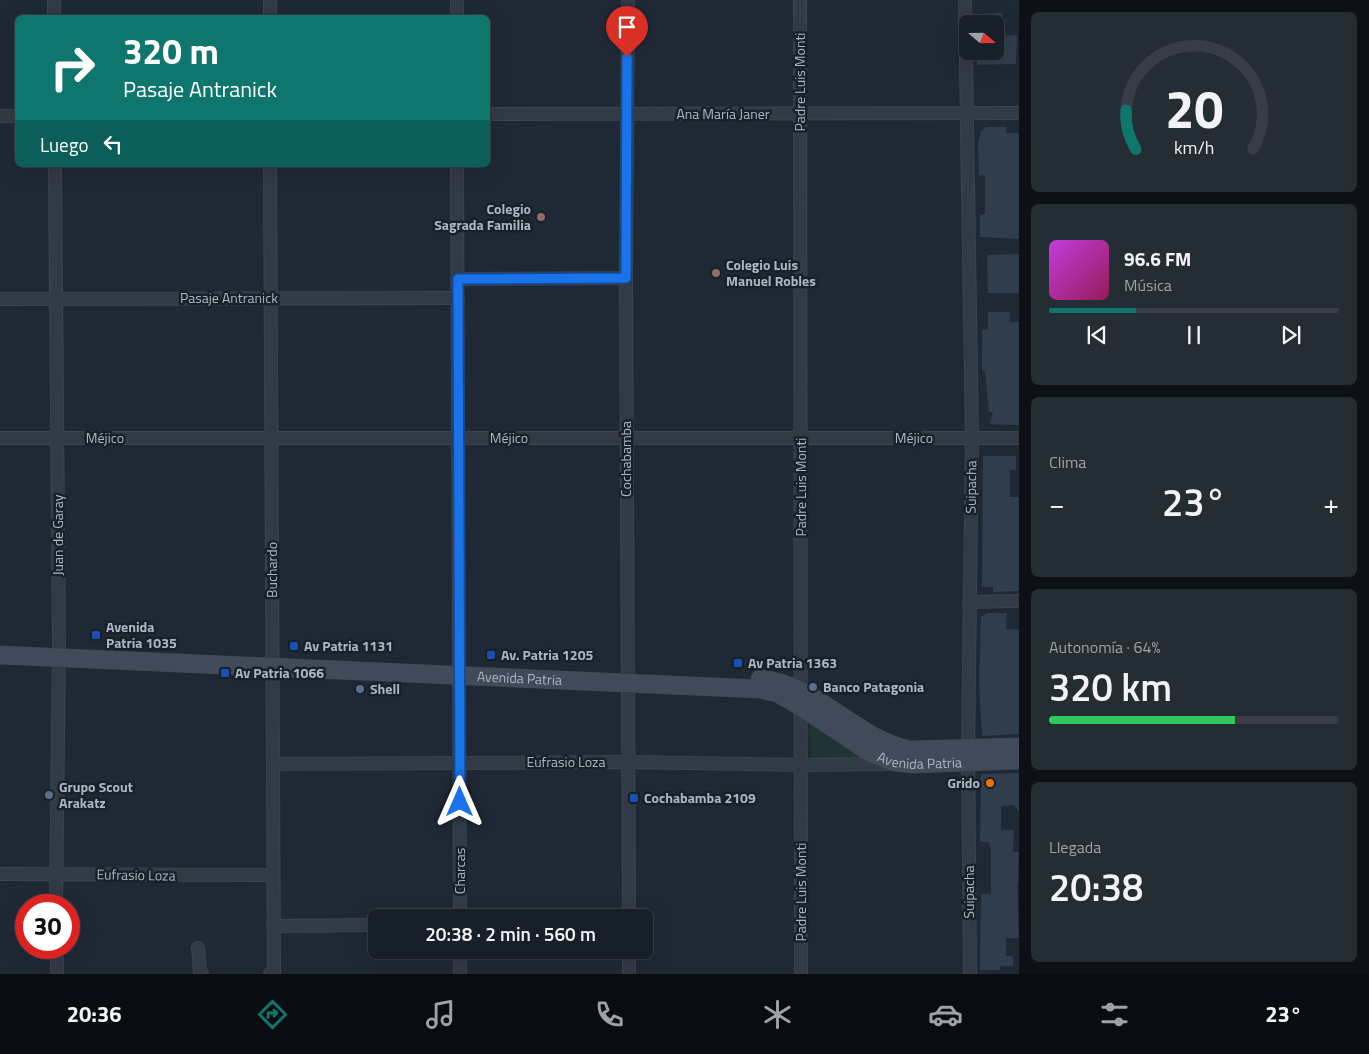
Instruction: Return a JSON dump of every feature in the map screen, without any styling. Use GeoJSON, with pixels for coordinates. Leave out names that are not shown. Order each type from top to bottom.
{"type":"FeatureCollection","features":[{"type":"Feature","properties":{"kind":"main road","name":"Avenida Patria"},"geometry":{"type":"LineString","coordinates":[[0,646],[59,653]]}},
{"type":"Feature","properties":{"kind":"main road","name":"Avenida Patria"},"geometry":{"type":"LineString","coordinates":[[0,655],[59,653],[629,678],[770,679],[801,690],[866,751]]}},
{"type":"Feature","properties":{"kind":"main road","name":"Avenida Patria"},"geometry":{"type":"LineString","coordinates":[[629,678],[760,689],[777,693],[866,751],[882,758],[913,764],[1019,747]]}},
{"type":"Feature","properties":{"kind":"main road","name":"Avenida Patria"},"geometry":{"type":"LineString","coordinates":[[866,751],[897,747],[1019,760]]}},
{"type":"Feature","properties":{"kind":"street"},"geometry":{"type":"LineString","coordinates":[[54,0],[54,15]]}},
{"type":"Feature","properties":{"kind":"street"},"geometry":{"type":"LineString","coordinates":[[270,0],[270,15]]}},
{"type":"Feature","properties":{"kind":"street"},"geometry":{"type":"LineString","coordinates":[[457,0],[457,15]]}},
{"type":"Feature","properties":{"kind":"street","name":"Cochabamba"},"geometry":{"type":"LineString","coordinates":[[628,0],[626,438],[629,678],[629,909]]}},
{"type":"Feature","properties":{"kind":"street","name":"Padre Luis Monti"},"geometry":{"type":"LineString","coordinates":[[800,0],[802,438],[801,974]]}},
{"type":"Feature","properties":{"kind":"street","name":"Suipacha"},"geometry":{"type":"LineString","coordinates":[[966,0],[966,113],[972,438],[969,602],[970,974]]}},
{"type":"Feature","properties":{"kind":"street","name":"Ana María Janer"},"geometry":{"type":"LineString","coordinates":[[490,114],[1019,112]]}},
{"type":"Feature","properties":{"kind":"street"},"geometry":{"type":"LineString","coordinates":[[0,116],[15,116]]}},
{"type":"Feature","properties":{"kind":"street","name":"Juan de Garay"},"geometry":{"type":"LineString","coordinates":[[55,167],[59,653],[56,894]]}},
{"type":"Feature","properties":{"kind":"street","name":"Buchardo"},"geometry":{"type":"LineString","coordinates":[[270,167],[274,974]]}},
{"type":"Feature","properties":{"kind":"street","name":"Charcas"},"geometry":{"type":"LineString","coordinates":[[457,167],[460,909]]}},
{"type":"Feature","properties":{"kind":"street"},"geometry":{"type":"LineString","coordinates":[[458,279],[626,278]]}},
{"type":"Feature","properties":{"kind":"street","name":"Pasaje Antranick"},"geometry":{"type":"LineString","coordinates":[[0,298],[458,298]]}},
{"type":"Feature","properties":{"kind":"street","name":"Méjico"},"geometry":{"type":"LineString","coordinates":[[0,438],[1019,438]]}},
{"type":"Feature","properties":{"kind":"street"},"geometry":{"type":"LineString","coordinates":[[969,602],[1019,601]]}},
{"type":"Feature","properties":{"kind":"street","name":"Eufrasio Loza"},"geometry":{"type":"LineString","coordinates":[[273,764],[628,762],[800,765],[866,751]]}},
{"type":"Feature","properties":{"kind":"street","name":"Eufrasio Loza"},"geometry":{"type":"LineString","coordinates":[[0,874],[273,874]]}},
{"type":"Feature","properties":{"kind":"street"},"geometry":{"type":"LineString","coordinates":[[273,926],[368,925]]}},
{"type":"Feature","properties":{"kind":"street"},"geometry":{"type":"LineString","coordinates":[[198,948],[200,972],[202,974]]}},
{"type":"Feature","properties":{"kind":"street"},"geometry":{"type":"LineString","coordinates":[[57,959],[57,974]]}},
{"type":"Feature","properties":{"kind":"street"},"geometry":{"type":"LineString","coordinates":[[460,959],[460,974]]}},
{"type":"Feature","properties":{"kind":"street"},"geometry":{"type":"LineString","coordinates":[[629,959],[629,974]]}},
{"type":"Feature","properties":{"kind":"green space"},"geometry":{"type":"Polygon","coordinates":[[[809,724],[862,758],[811,759],[809,724]]]}},
{"type":"Feature","properties":{"kind":"building"},"geometry":{"type":"Polygon","coordinates":[[[1002,13],[1002,15],[978,15],[1002,13]]]}},
{"type":"Feature","properties":{"kind":"building"},"geometry":{"type":"Polygon","coordinates":[[[1017,35],[1016,64],[977,65],[977,60],[1004,60],[1004,36],[1017,35]]]}},
{"type":"Feature","properties":{"kind":"building"},"geometry":{"type":"Polygon","coordinates":[[[986,127],[1006,127],[1006,133],[1019,133],[1019,239],[980,237],[980,215],[985,214],[985,175],[979,176],[978,144],[981,131],[986,127]]]}},
{"type":"Feature","properties":{"kind":"building"},"geometry":{"type":"Polygon","coordinates":[[[1019,254],[1019,293],[988,293],[987,255],[1019,254]]]}},
{"type":"Feature","properties":{"kind":"building"},"geometry":{"type":"Polygon","coordinates":[[[988,312],[1010,312],[1009,322],[1019,322],[1019,425],[990,424],[993,412],[989,412],[985,371],[982,371],[982,330],[988,330],[988,312]]]}},
{"type":"Feature","properties":{"kind":"building"},"geometry":{"type":"Polygon","coordinates":[[[983,456],[1016,456],[1016,470],[1010,470],[1010,497],[1019,497],[1019,591],[993,592],[993,587],[982,587],[983,456]]]}},
{"type":"Feature","properties":{"kind":"building"},"geometry":{"type":"Polygon","coordinates":[[[987,613],[1007,613],[1006,629],[1019,630],[1019,734],[982,736],[979,681],[981,617],[987,613]]]}},
{"type":"Feature","properties":{"kind":"building"},"geometry":{"type":"Polygon","coordinates":[[[1019,773],[1019,812],[1014,805],[1001,806],[1001,830],[1014,830],[1013,852],[1019,852],[1017,883],[1019,938],[1006,938],[1006,956],[1013,956],[1013,966],[1001,966],[999,970],[980,970],[981,894],[991,894],[991,852],[989,842],[980,842],[981,774],[1019,773]]]}},
{"type":"Feature","properties":{"kind":"place","name":"Colegio Sagrada Familia"},"geometry":{"type":"Point","coordinates":[541,217]}},
{"type":"Feature","properties":{"kind":"place","name":"Colegio Luis Manuel Robles"},"geometry":{"type":"Point","coordinates":[716,273]}},
{"type":"Feature","properties":{"kind":"place","name":"Avenida Patria 1035"},"geometry":{"type":"Point","coordinates":[96,635]}},
{"type":"Feature","properties":{"kind":"place","name":"Av Patria 1131"},"geometry":{"type":"Point","coordinates":[294,646]}},
{"type":"Feature","properties":{"kind":"place","name":"Av. Patria 1205"},"geometry":{"type":"Point","coordinates":[491,655]}},
{"type":"Feature","properties":{"kind":"place","name":"Av Patria 1363"},"geometry":{"type":"Point","coordinates":[738,663]}},
{"type":"Feature","properties":{"kind":"place","name":"Av Patria 1066"},"geometry":{"type":"Point","coordinates":[225,673]}},
{"type":"Feature","properties":{"kind":"place","name":"Banco Patagonia"},"geometry":{"type":"Point","coordinates":[813,687]}},
{"type":"Feature","properties":{"kind":"place","name":"Shell"},"geometry":{"type":"Point","coordinates":[360,689]}},
{"type":"Feature","properties":{"kind":"place","name":"Grido"},"geometry":{"type":"Point","coordinates":[990,783]}},
{"type":"Feature","properties":{"kind":"place","name":"Grupo Scout Arakatz"},"geometry":{"type":"Point","coordinates":[49,795]}},
{"type":"Feature","properties":{"kind":"place","name":"Cochabamba 2109"},"geometry":{"type":"Point","coordinates":[634,798]}},
{"type":"Feature","properties":{"kind":"route"},"geometry":{"type":"LineString","coordinates":[[460,802],[458,279],[626,278],[627,57]]}}]}
